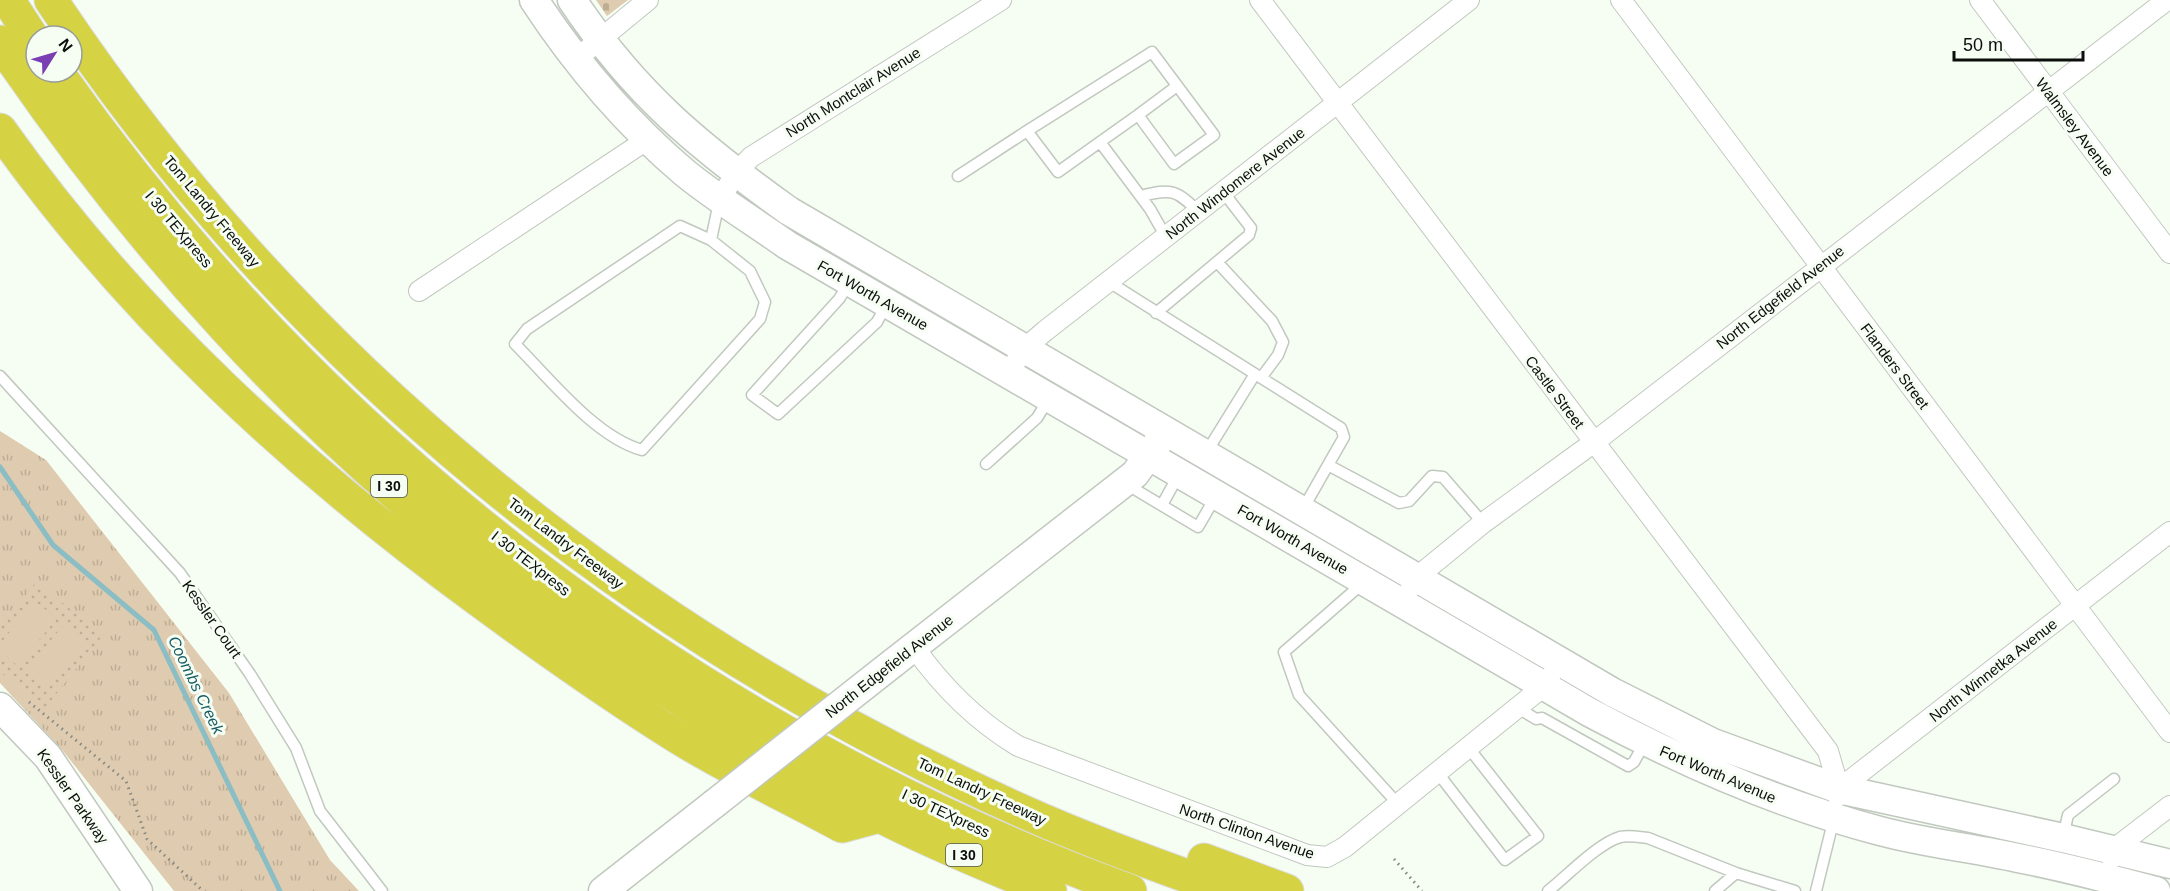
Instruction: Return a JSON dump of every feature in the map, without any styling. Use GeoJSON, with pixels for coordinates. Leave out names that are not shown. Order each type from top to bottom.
{"type":"FeatureCollection","features":[{"type":"Feature","properties":{"kind":"highway"},"geometry":{"type":"LineString","coordinates":[[8,0],[24,25]]}},
{"type":"Feature","properties":{"kind":"highway","name":"Tom Landry Freeway"},"geometry":{"type":"LineString","coordinates":[[51,0],[83,48],[206,207],[325,335],[462,463],[610,578],[770,681],[934,770],[1074,834],[1228,891]]}},
{"type":"Feature","properties":{"kind":"highway","name":"I 30"},"geometry":{"type":"LineString","coordinates":[[0,42],[91,169],[213,314],[278,382],[419,513],[495,574],[572,630],[739,737],[879,816],[1050,891]]}},
{"type":"Feature","properties":{"kind":"highway","name":"I 30 TEXpress"},"geometry":{"type":"LineString","coordinates":[[65,84],[96,128],[176,228],[246,307],[311,375],[465,512],[565,590],[659,655],[753,715],[844,765],[974,827],[1130,891]]}},
{"type":"Feature","properties":{"kind":"highway"},"geometry":{"type":"LineString","coordinates":[[0,130],[120,283],[183,350],[357,508],[424,562],[535,643],[678,737],[842,826],[879,816]]}},
{"type":"Feature","properties":{"kind":"highway"},"geometry":{"type":"LineString","coordinates":[[1074,834],[1142,836],[1287,891]]}},
{"type":"Feature","properties":{"kind":"main road","name":"Fort Worth Avenue"},"geometry":{"type":"LineString","coordinates":[[534,0],[575,60],[648,139],[720,199],[849,283],[1217,494],[1544,686],[1582,725],[1645,742],[1758,793],[1834,818],[1882,831],[2107,878],[2156,891]]}},
{"type":"Feature","properties":{"kind":"main road","name":"Fort Worth Avenue"},"geometry":{"type":"LineString","coordinates":[[572,0],[599,40],[634,83],[671,120],[736,173],[789,211],[1559,662],[1713,743],[1839,789],[2114,849],[2170,864]]}},
{"type":"Feature","properties":{"kind":"main road"},"geometry":{"type":"LineString","coordinates":[[849,283],[865,256]]}},
{"type":"Feature","properties":{"kind":"main road","name":"North Edgefield Avenue"},"geometry":{"type":"LineString","coordinates":[[603,891],[1124,483],[1151,456],[1165,431]]}},
{"type":"Feature","properties":{"kind":"main road","name":"Kessler Parkway"},"geometry":{"type":"LineString","coordinates":[[11,703],[138,891]]}},
{"type":"Feature","properties":{"kind":"street"},"geometry":{"type":"LineString","coordinates":[[575,60],[648,0]]}},
{"type":"Feature","properties":{"kind":"street","name":"North Montclair Avenue"},"geometry":{"type":"LineString","coordinates":[[720,199],[736,173],[752,158],[1000,0]]}},
{"type":"Feature","properties":{"kind":"street","name":"Castle Street"},"geometry":{"type":"LineString","coordinates":[[1260,0],[1828,751],[1839,789]]}},
{"type":"Feature","properties":{"kind":"street","name":"North Windomere Avenue"},"geometry":{"type":"LineString","coordinates":[[1008,373],[1025,348],[1469,0]]}},
{"type":"Feature","properties":{"kind":"street","name":"Flanders Street"},"geometry":{"type":"LineString","coordinates":[[1621,0],[2170,732]]}},
{"type":"Feature","properties":{"kind":"street","name":"Walmsley Avenue"},"geometry":{"type":"LineString","coordinates":[[1980,0],[2170,254]]}},
{"type":"Feature","properties":{"kind":"street","name":"North Edgefield Avenue"},"geometry":{"type":"LineString","coordinates":[[1401,602],[1417,577],[1483,523],[1593,442],[2048,89],[2167,0]]}},
{"type":"Feature","properties":{"kind":"street"},"geometry":{"type":"LineString","coordinates":[[419,291],[648,139]]}},
{"type":"Feature","properties":{"kind":"street","name":"North Winnetka Avenue"},"geometry":{"type":"LineString","coordinates":[[1839,789],[2170,532]]}},
{"type":"Feature","properties":{"kind":"street","name":"North Clinton Avenue"},"geometry":{"type":"LineString","coordinates":[[904,655],[933,674],[965,708],[993,731],[1018,746],[1307,855],[1327,858],[1345,847],[1518,708],[1544,686],[1559,662]]}},
{"type":"Feature","properties":{"kind":"street"},"geometry":{"type":"LineString","coordinates":[[1834,818],[1839,789]]}},
{"type":"Feature","properties":{"kind":"street"},"geometry":{"type":"LineString","coordinates":[[2107,878],[2114,849],[2170,806]]}},
{"type":"Feature","properties":{"kind":"lane"},"geometry":{"type":"LineString","coordinates":[[958,176],[1152,52],[1214,135],[1173,164],[1138,114]]}},
{"type":"Feature","properties":{"kind":"lane"},"geometry":{"type":"LineString","coordinates":[[1027,131],[1058,172],[1177,86]]}},
{"type":"Feature","properties":{"kind":"lane"},"geometry":{"type":"LineString","coordinates":[[1100,142],[1141,196],[1166,237]]}},
{"type":"Feature","properties":{"kind":"lane"},"geometry":{"type":"LineString","coordinates":[[1141,196],[1165,190],[1183,197],[1199,212]]}},
{"type":"Feature","properties":{"kind":"lane"},"geometry":{"type":"LineString","coordinates":[[1156,313],[1249,235],[1251,228],[1224,193]]}},
{"type":"Feature","properties":{"kind":"lane"},"geometry":{"type":"LineString","coordinates":[[711,240],[720,199]]}},
{"type":"Feature","properties":{"kind":"lane"},"geometry":{"type":"LineString","coordinates":[[680,226],[711,240],[750,271],[765,302],[760,319],[642,450],[625,445],[588,416],[515,344],[527,329],[680,226]]}},
{"type":"Feature","properties":{"kind":"lane"},"geometry":{"type":"LineString","coordinates":[[1205,454],[1258,376],[1278,355],[1283,342],[1272,321],[1217,262]]}},
{"type":"Feature","properties":{"kind":"lane"},"geometry":{"type":"LineString","coordinates":[[1109,282],[1341,428],[1344,437],[1302,510]]}},
{"type":"Feature","properties":{"kind":"lane"},"geometry":{"type":"LineString","coordinates":[[849,283],[839,299],[752,395],[778,414],[877,322],[887,303]]}},
{"type":"Feature","properties":{"kind":"lane","name":"Kessler Court"},"geometry":{"type":"LineString","coordinates":[[0,376],[180,573],[250,674],[296,748],[320,810],[382,891]]}},
{"type":"Feature","properties":{"kind":"lane"},"geometry":{"type":"LineString","coordinates":[[986,464],[1037,418],[1049,397]]}},
{"type":"Feature","properties":{"kind":"lane"},"geometry":{"type":"LineString","coordinates":[[1328,465],[1399,503],[1409,501],[1431,477],[1443,477],[1483,523]]}},
{"type":"Feature","properties":{"kind":"lane"},"geometry":{"type":"LineString","coordinates":[[1162,505],[1180,473]]}},
{"type":"Feature","properties":{"kind":"lane"},"geometry":{"type":"LineString","coordinates":[[1124,483],[1198,527],[1217,494]]}},
{"type":"Feature","properties":{"kind":"lane"},"geometry":{"type":"LineString","coordinates":[[1366,581],[1284,652],[1299,695],[1398,804]]}},
{"type":"Feature","properties":{"kind":"lane"},"geometry":{"type":"LineString","coordinates":[[1518,708],[1536,719],[1582,725]]}},
{"type":"Feature","properties":{"kind":"lane"},"geometry":{"type":"LineString","coordinates":[[1437,772],[1505,860],[1538,836],[1468,747]]}},
{"type":"Feature","properties":{"kind":"lane"},"geometry":{"type":"LineString","coordinates":[[2063,838],[2068,815],[2114,779]]}},
{"type":"Feature","properties":{"kind":"lane"},"geometry":{"type":"LineString","coordinates":[[1816,891],[1834,818]]}},
{"type":"Feature","properties":{"kind":"lane"},"geometry":{"type":"LineString","coordinates":[[1548,891],[1604,846],[1620,837],[1633,836],[1648,838],[1736,873],[1795,891]]}},
{"type":"Feature","properties":{"kind":"lane"},"geometry":{"type":"LineString","coordinates":[[1715,891],[1736,873]]}},
{"type":"Feature","properties":{"kind":"path"},"geometry":{"type":"LineString","coordinates":[[11,703],[113,768],[126,781],[147,839],[203,891]]}},
{"type":"Feature","properties":{"kind":"path"},"geometry":{"type":"LineString","coordinates":[[1394,859],[1422,891]]}},
{"type":"Feature","properties":{"kind":"green space"},"geometry":{"type":"Polygon","coordinates":[[[596,0],[628,0],[607,16],[596,0]]]}},
{"type":"Feature","properties":{"kind":"green space"},"geometry":{"type":"Polygon","coordinates":[[[0,431],[46,460],[229,693],[330,860],[359,891],[174,891],[63,751],[0,683],[0,431]]]}},
{"type":"Feature","properties":{"kind":"green space"},"geometry":{"type":"Polygon","coordinates":[[[36,582],[103,635],[45,708],[0,672],[0,628],[36,582]]]}},
{"type":"Feature","properties":{"kind":"green space"},"geometry":{"type":"Polygon","coordinates":[[[34,601],[57,618],[18,666],[0,651],[0,644],[34,601]]]}},
{"type":"Feature","properties":{"kind":"green space"},"geometry":{"type":"Polygon","coordinates":[[[64,624],[86,642],[48,689],[25,672],[64,624]]]}},
{"type":"Feature","properties":{"kind":"waterway","name":"Coombs Creek"},"geometry":{"type":"LineString","coordinates":[[0,467],[53,545],[154,630],[280,891]]}}]}
